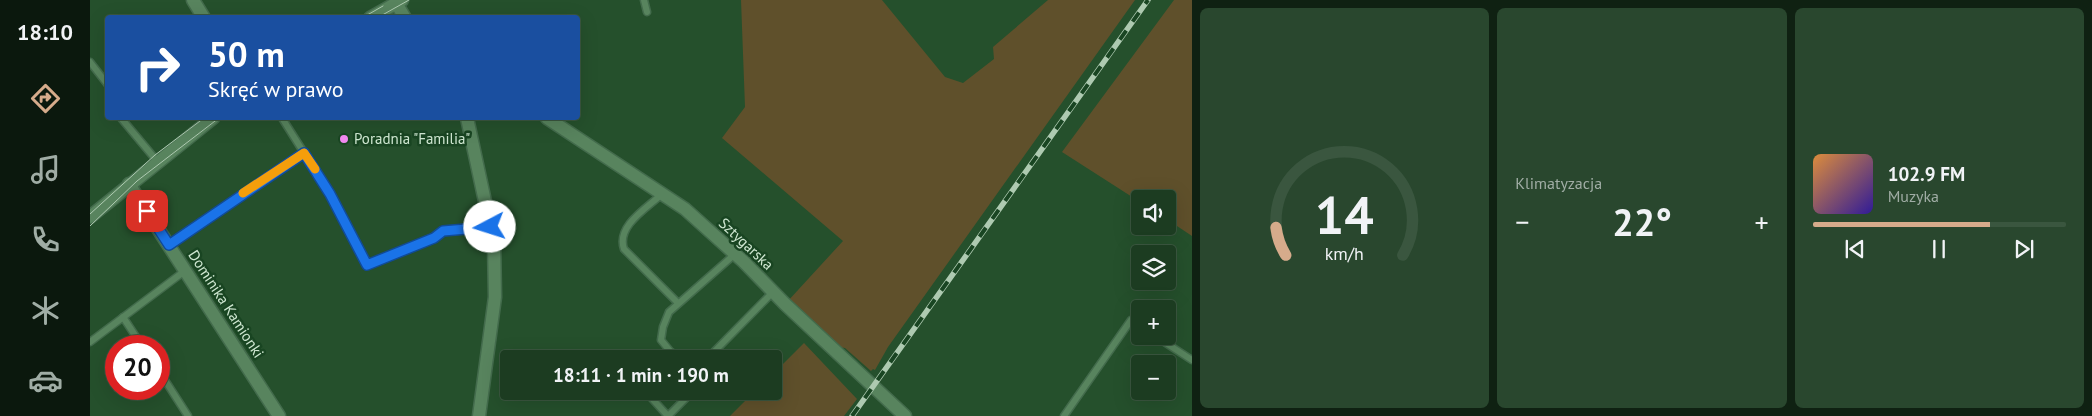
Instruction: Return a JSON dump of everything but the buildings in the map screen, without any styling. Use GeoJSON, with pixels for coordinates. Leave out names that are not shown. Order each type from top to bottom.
{"type":"FeatureCollection","features":[{"type":"Feature","properties":{"kind":"street"},"geometry":{"type":"LineString","coordinates":[[193,0],[202,15]]}},
{"type":"Feature","properties":{"kind":"street"},"geometry":{"type":"LineString","coordinates":[[375,15],[399,2],[404,15]]}},
{"type":"Feature","properties":{"kind":"street"},"geometry":{"type":"LineString","coordinates":[[90,217],[157,161],[210,120]]}},
{"type":"Feature","properties":{"kind":"street"},"geometry":{"type":"LineString","coordinates":[[467,120],[494,242],[494,297],[478,416]]}},
{"type":"Feature","properties":{"kind":"street","name":"Sztygarska"},"geometry":{"type":"LineString","coordinates":[[550,120],[685,209],[905,416]]}},
{"type":"Feature","properties":{"kind":"street","name":"Dominika Kamionki"},"geometry":{"type":"LineString","coordinates":[[129,184],[279,416]]}},
{"type":"Feature","properties":{"kind":"lane"},"geometry":{"type":"LineString","coordinates":[[644,0],[647,12]]}},
{"type":"Feature","properties":{"kind":"lane"},"geometry":{"type":"LineString","coordinates":[[90,62],[105,81]]}},
{"type":"Feature","properties":{"kind":"lane"},"geometry":{"type":"LineString","coordinates":[[123,120],[157,161]]}},
{"type":"Feature","properties":{"kind":"lane"},"geometry":{"type":"LineString","coordinates":[[283,120],[330,194],[367,265],[434,238],[443,231],[490,227]]}},
{"type":"Feature","properties":{"kind":"lane"},"geometry":{"type":"LineString","coordinates":[[169,245],[304,153]]}},
{"type":"Feature","properties":{"kind":"lane"},"geometry":{"type":"LineString","coordinates":[[662,194],[623,232],[621,240],[624,249],[678,303]]}},
{"type":"Feature","properties":{"kind":"lane"},"geometry":{"type":"LineString","coordinates":[[669,350],[661,340],[663,326],[669,312],[735,254]]}},
{"type":"Feature","properties":{"kind":"lane"},"geometry":{"type":"LineString","coordinates":[[90,342],[186,270]]}},
{"type":"Feature","properties":{"kind":"lane"},"geometry":{"type":"LineString","coordinates":[[715,350],[773,292]]}},
{"type":"Feature","properties":{"kind":"lane"},"geometry":{"type":"LineString","coordinates":[[123,317],[135,335]]}},
{"type":"Feature","properties":{"kind":"lane"},"geometry":{"type":"LineString","coordinates":[[1064,416],[1131,320]]}},
{"type":"Feature","properties":{"kind":"lane"},"geometry":{"type":"LineString","coordinates":[[1169,345],[1192,360]]}},
{"type":"Feature","properties":{"kind":"lane"},"geometry":{"type":"LineString","coordinates":[[170,388],[188,416]]}},
{"type":"Feature","properties":{"kind":"lane"},"geometry":{"type":"LineString","coordinates":[[653,400],[668,416],[684,400]]}},
{"type":"Feature","properties":{"kind":"shaded area"},"geometry":{"type":"Polygon","coordinates":[[[741,0],[882,0],[945,77],[963,83],[994,59],[993,47],[1048,0],[1135,0],[888,347],[875,370],[871,371],[845,348],[829,346],[787,302],[843,241],[722,138],[745,107],[741,0]]]}},
{"type":"Feature","properties":{"kind":"shaded area"},"geometry":{"type":"Polygon","coordinates":[[[1174,0],[1192,0],[1192,236],[1176,225],[1176,190],[1131,190],[1131,196],[1062,152],[1174,0]]]}},
{"type":"Feature","properties":{"kind":"shaded area"},"geometry":{"type":"Polygon","coordinates":[[[804,343],[857,399],[844,416],[730,416],[746,400],[782,400],[782,365],[804,343]]]}},
{"type":"Feature","properties":{"kind":"tram line"},"geometry":{"type":"LineString","coordinates":[[382,15],[409,0]]}},
{"type":"Feature","properties":{"kind":"tram line"},"geometry":{"type":"LineString","coordinates":[[367,15],[383,6]]}},
{"type":"Feature","properties":{"kind":"tram line"},"geometry":{"type":"LineString","coordinates":[[90,214],[155,155],[201,120]]}},
{"type":"Feature","properties":{"kind":"tram line"},"geometry":{"type":"LineString","coordinates":[[90,226],[137,181],[216,120]]}},
{"type":"Feature","properties":{"kind":"railway"},"geometry":{"type":"LineString","coordinates":[[852,416],[1148,0]]}},
{"type":"Feature","properties":{"kind":"slow traffic"},"geometry":{"type":"LineString","coordinates":[[243,193],[304,153],[315,169]]}},
{"type":"Feature","properties":{"kind":"place","name":"Poradnia \"Familia\""},"geometry":{"type":"Point","coordinates":[344,139]}},
{"type":"Feature","properties":{"kind":"route"},"geometry":{"type":"LineString","coordinates":[[147,211],[169,245],[304,153],[330,194],[351,238],[367,265],[434,238],[443,231],[490,227]]}}]}
